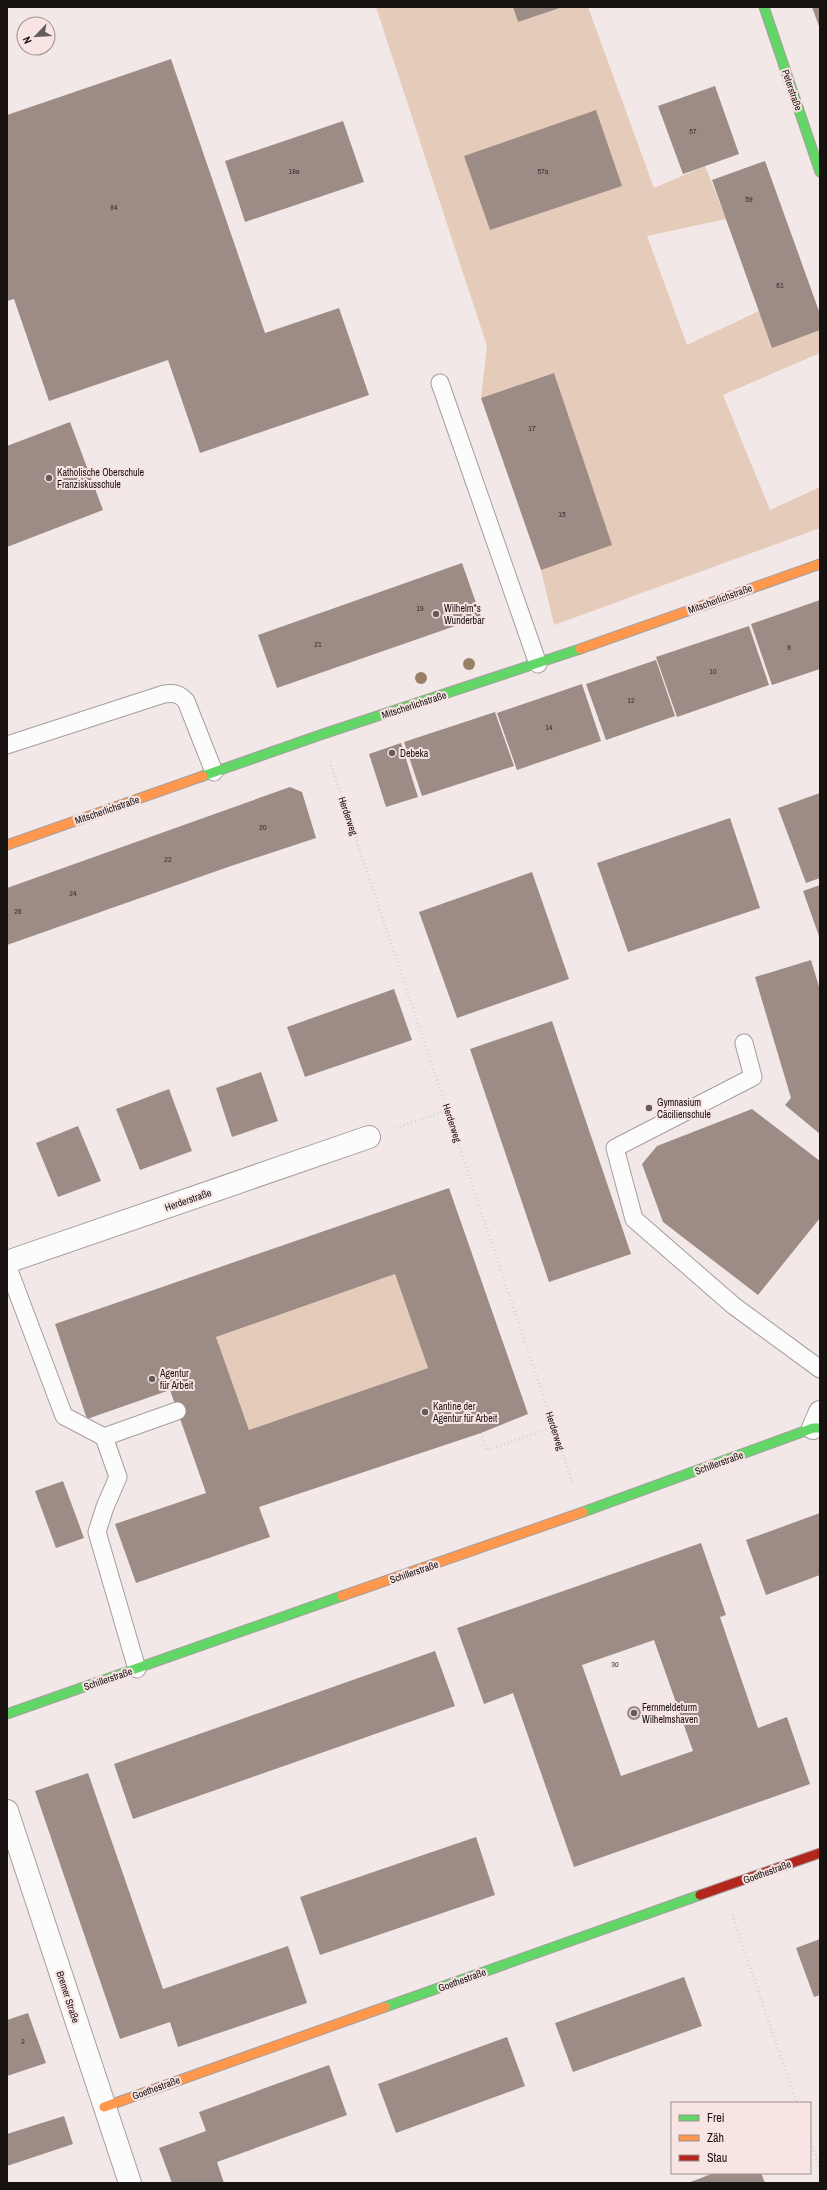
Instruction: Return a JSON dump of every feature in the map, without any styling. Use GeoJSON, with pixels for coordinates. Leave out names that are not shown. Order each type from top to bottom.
{"type":"FeatureCollection","features":[{"type":"Feature","properties":{"kind":"street","name":"Peterstraße"},"geometry":{"type":"LineString","coordinates":[[764,7],[820,172]]}},
{"type":"Feature","properties":{"kind":"street","name":"Mitscherlichstraße"},"geometry":{"type":"LineString","coordinates":[[7,845],[323,734],[538,664],[820,564]]}},
{"type":"Feature","properties":{"kind":"street","name":"Herderstraße"},"geometry":{"type":"LineString","coordinates":[[7,1264],[369,1137]]}},
{"type":"Feature","properties":{"kind":"street","name":"Schillerstraße"},"geometry":{"type":"LineString","coordinates":[[7,1714],[582,1512],[818,1423]]}},
{"type":"Feature","properties":{"kind":"street","name":"Bremer Straße"},"geometry":{"type":"LineString","coordinates":[[7,1811],[130,2183]]}},
{"type":"Feature","properties":{"kind":"street","name":"Goethestraße"},"geometry":{"type":"LineString","coordinates":[[104,2107],[820,1853]]}},
{"type":"Feature","properties":{"kind":"lane"},"geometry":{"type":"LineString","coordinates":[[440,383],[538,664]]}},
{"type":"Feature","properties":{"kind":"lane"},"geometry":{"type":"LineString","coordinates":[[7,745],[164,694],[175,693],[181,695],[186,701],[214,772]]}},
{"type":"Feature","properties":{"kind":"lane"},"geometry":{"type":"LineString","coordinates":[[744,1043],[753,1077],[615,1148],[634,1219],[734,1306],[820,1369]]}},
{"type":"Feature","properties":{"kind":"lane"},"geometry":{"type":"LineString","coordinates":[[7,1264],[64,1416],[104,1437],[118,1477],[105,1507],[97,1532],[136,1669]]}},
{"type":"Feature","properties":{"kind":"lane"},"geometry":{"type":"LineString","coordinates":[[104,1437],[177,1412]]}},
{"type":"Feature","properties":{"kind":"path","name":"Herderweg"},"geometry":{"type":"LineString","coordinates":[[323,734],[323,743],[448,1110],[582,1512]]}},
{"type":"Feature","properties":{"kind":"path"},"geometry":{"type":"LineString","coordinates":[[369,1137],[448,1110]]}},
{"type":"Feature","properties":{"kind":"path"},"geometry":{"type":"LineString","coordinates":[[481,1433],[487,1450],[553,1427]]}},
{"type":"Feature","properties":{"kind":"path"},"geometry":{"type":"LineString","coordinates":[[722,1888],[797,2102]]}},
{"type":"Feature","properties":{"kind":"path"},"geometry":{"type":"LineString","coordinates":[[811,2142],[820,2168]]}},
{"type":"Feature","properties":{"kind":"shaded area"},"geometry":{"type":"Polygon","coordinates":[[[376,7],[513,7],[518,22],[564,7],[588,7],[654,188],[705,166],[726,219],[647,236],[687,345],[759,311],[773,347],[820,330],[820,353],[723,395],[770,510],[820,487],[820,528],[554,625],[541,570],[582,459],[554,373],[481,398],[487,346],[376,7]]]}},
{"type":"Feature","properties":{"kind":"shaded area"},"geometry":{"type":"Polygon","coordinates":[[[395,1274],[428,1368],[249,1430],[216,1337],[395,1274]]]}},
{"type":"Feature","properties":{"kind":"building"},"geometry":{"type":"Polygon","coordinates":[[[513,7],[563,7],[518,22],[513,7]]]}},
{"type":"Feature","properties":{"kind":"building"},"geometry":{"type":"Polygon","coordinates":[[[812,7],[820,7],[820,29],[812,7]]]}},
{"type":"Feature","properties":{"kind":"building"},"geometry":{"type":"Polygon","coordinates":[[[171,59],[265,333],[339,308],[369,395],[200,453],[168,360],[49,401],[14,299],[7,301],[7,115],[171,59]]]}},
{"type":"Feature","properties":{"kind":"building"},"geometry":{"type":"Polygon","coordinates":[[[715,86],[739,154],[683,174],[658,106],[715,86]]]}},
{"type":"Feature","properties":{"kind":"building"},"geometry":{"type":"Polygon","coordinates":[[[596,110],[622,186],[490,230],[464,156],[596,110]]]}},
{"type":"Feature","properties":{"kind":"building"},"geometry":{"type":"Polygon","coordinates":[[[343,121],[364,182],[245,222],[225,161],[343,121]]]}},
{"type":"Feature","properties":{"kind":"building"},"geometry":{"type":"Polygon","coordinates":[[[765,161],[820,314],[820,330],[772,348],[712,180],[765,161]]]}},
{"type":"Feature","properties":{"kind":"building"},"geometry":{"type":"Polygon","coordinates":[[[554,373],[612,545],[541,570],[481,398],[554,373]]]}},
{"type":"Feature","properties":{"kind":"building","name":"Katholische Oberschule Franziskusschule"},"geometry":{"type":"Polygon","coordinates":[[[70,422],[103,510],[7,547],[7,446],[70,422]]]}},
{"type":"Feature","properties":{"kind":"building"},"geometry":{"type":"Polygon","coordinates":[[[462,563],[481,617],[277,688],[258,635],[462,563]]]}},
{"type":"Feature","properties":{"kind":"building"},"geometry":{"type":"Polygon","coordinates":[[[820,600],[820,669],[772,685],[751,624],[820,600]]]}},
{"type":"Feature","properties":{"kind":"building"},"geometry":{"type":"Polygon","coordinates":[[[749,626],[769,685],[677,717],[656,657],[749,626]]]}},
{"type":"Feature","properties":{"kind":"building"},"geometry":{"type":"Polygon","coordinates":[[[656,660],[675,716],[606,740],[586,684],[656,660]]]}},
{"type":"Feature","properties":{"kind":"building"},"geometry":{"type":"Polygon","coordinates":[[[582,684],[601,741],[517,770],[497,713],[582,684]]]}},
{"type":"Feature","properties":{"kind":"building"},"geometry":{"type":"Polygon","coordinates":[[[495,712],[514,766],[422,796],[404,742],[495,712]]]}},
{"type":"Feature","properties":{"kind":"building"},"geometry":{"type":"Polygon","coordinates":[[[401,743],[418,797],[386,807],[369,754],[401,743]]]}},
{"type":"Feature","properties":{"kind":"building"},"geometry":{"type":"Polygon","coordinates":[[[290,787],[302,792],[316,838],[228,867],[7,945],[7,888],[290,787]]]}},
{"type":"Feature","properties":{"kind":"building"},"geometry":{"type":"Polygon","coordinates":[[[820,793],[820,878],[806,883],[778,808],[820,793]]]}},
{"type":"Feature","properties":{"kind":"building"},"geometry":{"type":"Polygon","coordinates":[[[730,818],[760,908],[628,952],[597,863],[730,818]]]}},
{"type":"Feature","properties":{"kind":"building"},"geometry":{"type":"Polygon","coordinates":[[[532,872],[569,979],[457,1018],[419,912],[532,872]]]}},
{"type":"Feature","properties":{"kind":"building"},"geometry":{"type":"Polygon","coordinates":[[[820,885],[820,939],[803,891],[820,885]]]}},
{"type":"Feature","properties":{"kind":"building"},"geometry":{"type":"Polygon","coordinates":[[[811,960],[820,990],[820,1134],[785,1105],[791,1098],[755,977],[811,960]]]}},
{"type":"Feature","properties":{"kind":"building"},"geometry":{"type":"Polygon","coordinates":[[[394,989],[412,1040],[305,1077],[287,1027],[394,989]]]}},
{"type":"Feature","properties":{"kind":"building"},"geometry":{"type":"Polygon","coordinates":[[[552,1021],[631,1254],[549,1282],[470,1049],[552,1021]]]}},
{"type":"Feature","properties":{"kind":"building"},"geometry":{"type":"Polygon","coordinates":[[[261,1072],[278,1121],[232,1137],[216,1088],[261,1072]]]}},
{"type":"Feature","properties":{"kind":"building"},"geometry":{"type":"Polygon","coordinates":[[[169,1089],[192,1151],[140,1170],[116,1109],[169,1089]]]}},
{"type":"Feature","properties":{"kind":"building"},"geometry":{"type":"Polygon","coordinates":[[[752,1109],[820,1161],[820,1218],[758,1295],[663,1222],[642,1164],[657,1146],[752,1109]]]}},
{"type":"Feature","properties":{"kind":"building"},"geometry":{"type":"Polygon","coordinates":[[[78,1126],[101,1181],[58,1197],[36,1143],[78,1126]]]}},
{"type":"Feature","properties":{"kind":"building","name":"Agentur für Arbeit"},"geometry":{"type":"Polygon","coordinates":[[[449,1188],[528,1414],[481,1433],[259,1507],[270,1537],[136,1583],[115,1524],[206,1493],[170,1390],[87,1419],[55,1324],[449,1188]],[[395,1274],[216,1337],[249,1430],[428,1368],[395,1274]]]}},
{"type":"Feature","properties":{"kind":"building"},"geometry":{"type":"Polygon","coordinates":[[[63,1481],[84,1538],[56,1548],[35,1491],[63,1481]]]}},
{"type":"Feature","properties":{"kind":"building"},"geometry":{"type":"Polygon","coordinates":[[[820,1513],[820,1575],[766,1595],[746,1540],[820,1513]]]}},
{"type":"Feature","properties":{"kind":"building"},"geometry":{"type":"Polygon","coordinates":[[[701,1543],[726,1615],[720,1617],[758,1728],[787,1717],[810,1784],[574,1867],[513,1693],[484,1704],[457,1628],[701,1543]],[[654,1640],[582,1665],[621,1776],[693,1751],[654,1640]]]}},
{"type":"Feature","properties":{"kind":"building"},"geometry":{"type":"Polygon","coordinates":[[[435,1651],[455,1706],[133,1819],[114,1764],[435,1651]]]}},
{"type":"Feature","properties":{"kind":"building","name":"Fernmeldeturm Wilhelmshaven"},"geometry":{"type":"Polygon","coordinates":[[[631,1706],[637,1706],[641,1710],[641,1716],[637,1720],[631,1720],[627,1716],[627,1710],[631,1706]]]}},
{"type":"Feature","properties":{"kind":"building"},"geometry":{"type":"Polygon","coordinates":[[[88,1773],[163,1989],[288,1946],[307,2003],[178,2047],[170,2022],[120,2039],[35,1791],[88,1773]]]}},
{"type":"Feature","properties":{"kind":"building"},"geometry":{"type":"Polygon","coordinates":[[[476,1837],[495,1895],[320,1955],[300,1897],[476,1837]]]}},
{"type":"Feature","properties":{"kind":"building"},"geometry":{"type":"Polygon","coordinates":[[[820,1939],[820,1995],[814,1997],[796,1948],[820,1939]]]}},
{"type":"Feature","properties":{"kind":"building"},"geometry":{"type":"Polygon","coordinates":[[[684,1977],[702,2026],[573,2072],[555,2023],[684,1977]]]}},
{"type":"Feature","properties":{"kind":"building"},"geometry":{"type":"Polygon","coordinates":[[[28,2013],[46,2063],[7,2076],[7,2020],[28,2013]]]}},
{"type":"Feature","properties":{"kind":"building"},"geometry":{"type":"Polygon","coordinates":[[[507,2037],[525,2086],[396,2133],[378,2084],[507,2037]]]}},
{"type":"Feature","properties":{"kind":"building"},"geometry":{"type":"Polygon","coordinates":[[[329,2065],[347,2115],[217,2162],[224,2183],[172,2183],[159,2148],[206,2131],[199,2112],[329,2065]]]}},
{"type":"Feature","properties":{"kind":"building"},"geometry":{"type":"Polygon","coordinates":[[[64,2116],[73,2144],[7,2166],[7,2134],[64,2116]]]}},
{"type":"Feature","properties":{"kind":"building"},"geometry":{"type":"Polygon","coordinates":[[[711,2174],[761,2174],[765,2183],[688,2183],[711,2174]]]}},
{"type":"Feature","properties":{"kind":"traffic: fast"},"geometry":{"type":"LineString","coordinates":[[764,7],[820,172]]}},
{"type":"Feature","properties":{"kind":"traffic: fast"},"geometry":{"type":"LineString","coordinates":[[203,776],[323,734],[580,649]]}},
{"type":"Feature","properties":{"kind":"traffic: fast"},"geometry":{"type":"LineString","coordinates":[[583,1512],[813,1428],[820,1428]]}},
{"type":"Feature","properties":{"kind":"traffic: fast"},"geometry":{"type":"LineString","coordinates":[[7,1714],[342,1596]]}},
{"type":"Feature","properties":{"kind":"traffic: fast"},"geometry":{"type":"LineString","coordinates":[[385,2007],[700,1895]]}},
{"type":"Feature","properties":{"kind":"traffic: slow"},"geometry":{"type":"LineString","coordinates":[[580,649],[820,564]]}},
{"type":"Feature","properties":{"kind":"traffic: slow"},"geometry":{"type":"LineString","coordinates":[[7,845],[203,776]]}},
{"type":"Feature","properties":{"kind":"traffic: slow"},"geometry":{"type":"LineString","coordinates":[[342,1596],[583,1512]]}},
{"type":"Feature","properties":{"kind":"traffic: slow"},"geometry":{"type":"LineString","coordinates":[[104,2107],[385,2007]]}},
{"type":"Feature","properties":{"kind":"traffic: jam"},"geometry":{"type":"LineString","coordinates":[[700,1895],[820,1853]]}},
{"type":"Feature","properties":{"kind":"place","name":"Katholische Oberschule Franziskusschule"},"geometry":{"type":"Point","coordinates":[49,478]}},
{"type":"Feature","properties":{"kind":"place","name":"Wilhelm*s Wunderbar"},"geometry":{"type":"Point","coordinates":[436,614]}},
{"type":"Feature","properties":{"kind":"place","name":"Debeka"},"geometry":{"type":"Point","coordinates":[392,753]}},
{"type":"Feature","properties":{"kind":"place","name":"Gymnasium Cäcilienschule"},"geometry":{"type":"Point","coordinates":[649,1108]}},
{"type":"Feature","properties":{"kind":"place","name":"Agentur für Arbeit"},"geometry":{"type":"Point","coordinates":[152,1379]}},
{"type":"Feature","properties":{"kind":"place","name":"Kantine der Agentur für Arbeit"},"geometry":{"type":"Point","coordinates":[425,1412]}},
{"type":"Feature","properties":{"kind":"place","name":"Fernmeldeturm Wilhelmshaven"},"geometry":{"type":"Point","coordinates":[634,1713]}}]}
